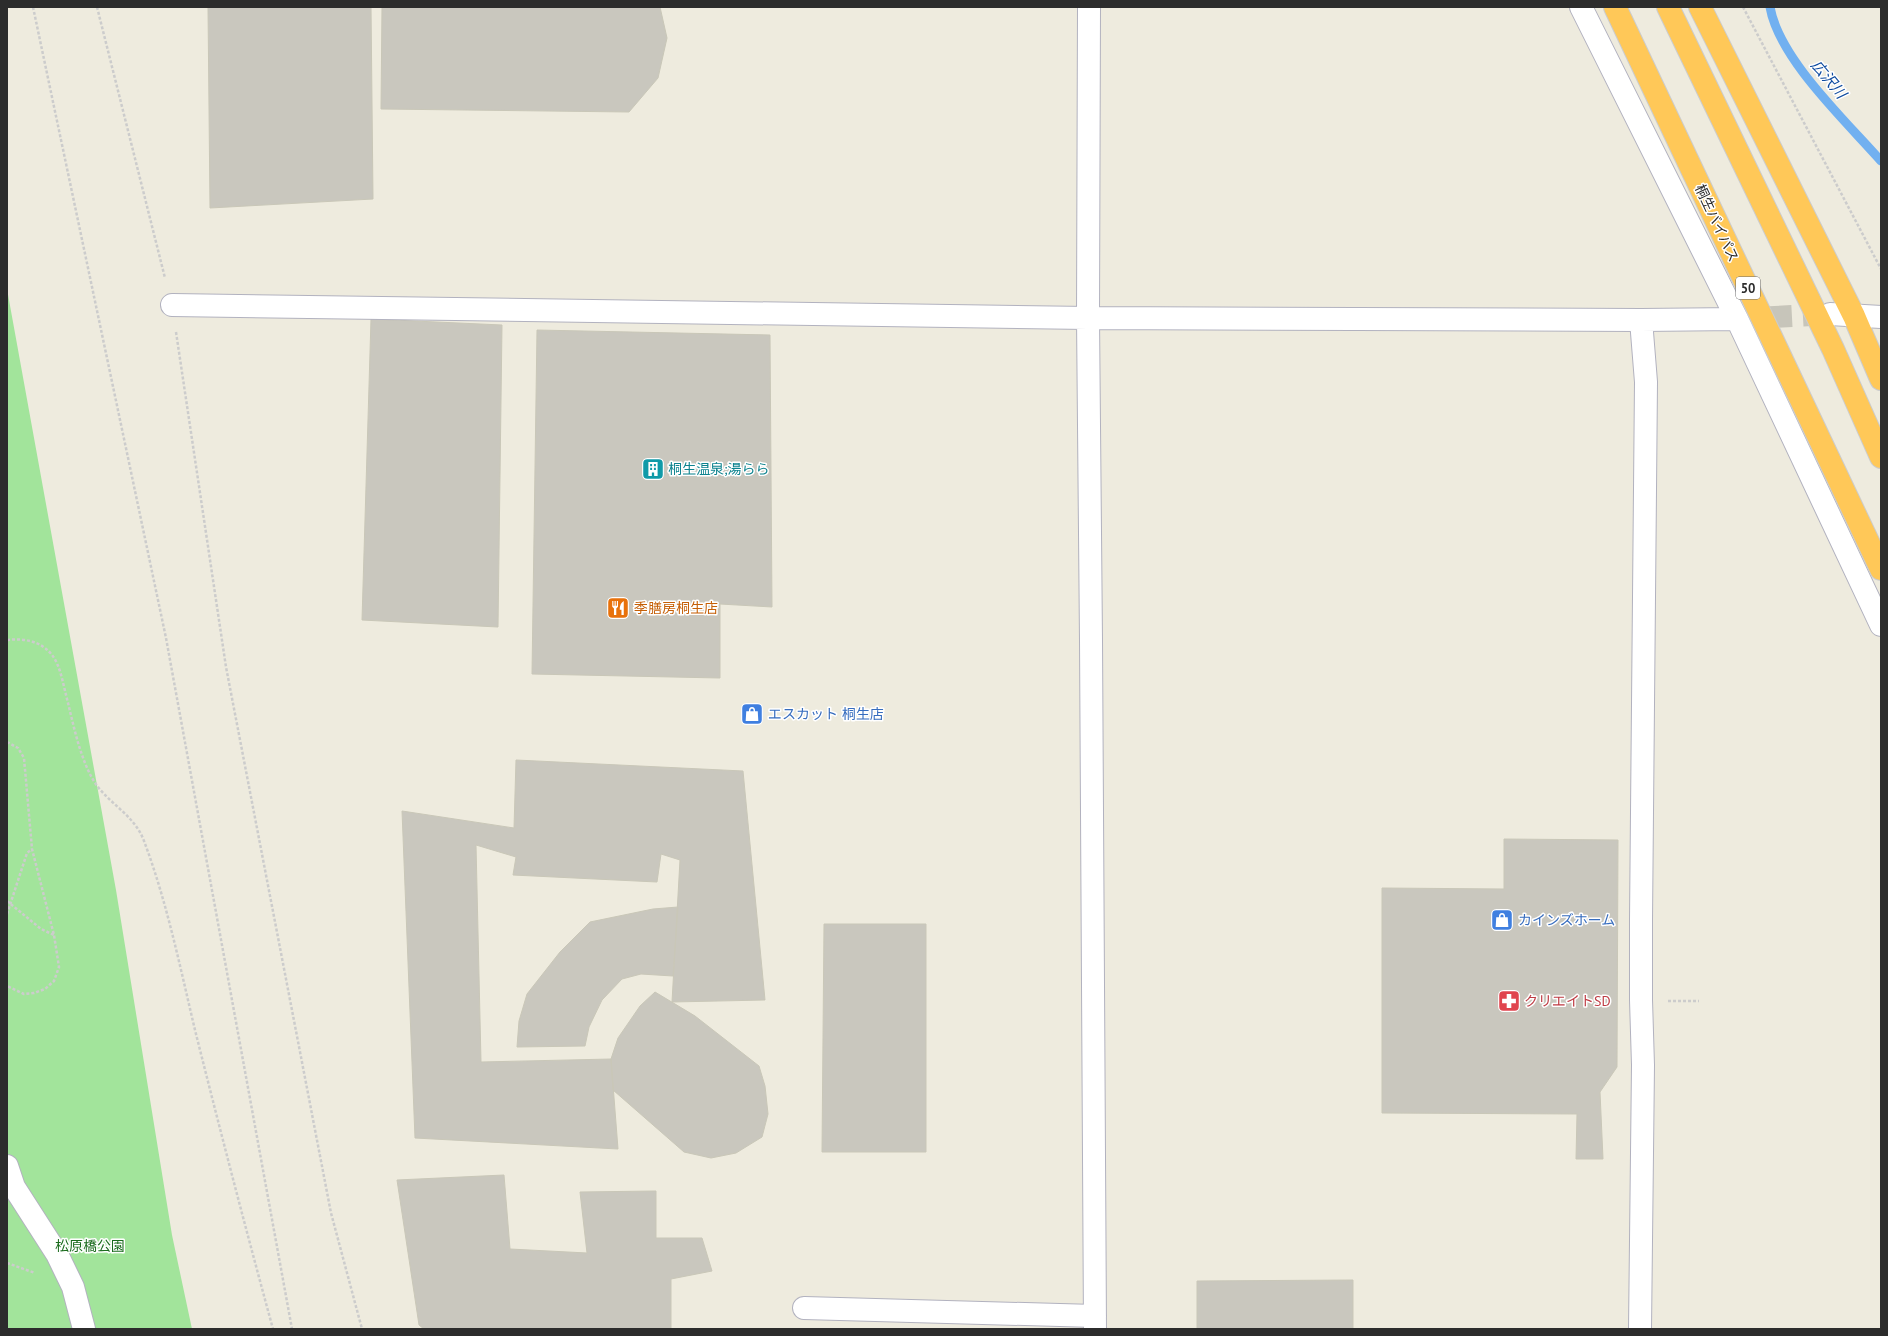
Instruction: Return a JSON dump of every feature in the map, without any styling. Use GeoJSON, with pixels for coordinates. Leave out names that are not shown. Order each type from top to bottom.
{"type":"FeatureCollection","features":[{"type":"Feature","properties":{"kind":"highway","name":"桐生バイパス"},"geometry":{"type":"LineString","coordinates":[[1615,7],[1881,569]]}},
{"type":"Feature","properties":{"kind":"highway"},"geometry":{"type":"LineString","coordinates":[[1668,7],[1833,349],[1881,457]]}},
{"type":"Feature","properties":{"kind":"highway"},"geometry":{"type":"LineString","coordinates":[[1700,7],[1854,316],[1881,378]]}},
{"type":"Feature","properties":{"kind":"street"},"geometry":{"type":"LineString","coordinates":[[804,1308],[1095,1322],[1088,318],[1089,7]]}},
{"type":"Feature","properties":{"kind":"street"},"geometry":{"type":"LineString","coordinates":[[1581,7],[1737,319],[1881,625]]}},
{"type":"Feature","properties":{"kind":"street"},"geometry":{"type":"LineString","coordinates":[[172,305],[1088,318],[1737,319]]}},
{"type":"Feature","properties":{"kind":"street"},"geometry":{"type":"LineString","coordinates":[[1830,314],[1881,316]]}},
{"type":"Feature","properties":{"kind":"street"},"geometry":{"type":"LineString","coordinates":[[1640,1329],[1643,1065],[1641,956],[1646,390],[1641,320]]}},
{"type":"Feature","properties":{"kind":"street"},"geometry":{"type":"LineString","coordinates":[[7,1166],[14,1187],[57,1254],[73,1287],[84,1329]]}},
{"type":"Feature","properties":{"kind":"path"},"geometry":{"type":"LineString","coordinates":[[33,7],[166,638],[292,1329]]}},
{"type":"Feature","properties":{"kind":"path"},"geometry":{"type":"LineString","coordinates":[[97,7],[172,305],[226,667],[330,1213],[362,1329]]}},
{"type":"Feature","properties":{"kind":"path"},"geometry":{"type":"LineString","coordinates":[[1743,7],[1881,270]]}},
{"type":"Feature","properties":{"kind":"path"},"geometry":{"type":"LineString","coordinates":[[7,640],[22,639],[42,645],[53,656],[62,680],[76,736],[91,777],[102,793],[132,820],[144,840],[162,896],[272,1329]]}},
{"type":"Feature","properties":{"kind":"path"},"geometry":{"type":"LineString","coordinates":[[7,742],[18,748],[24,758],[32,849],[54,935],[59,967],[54,981],[45,989],[34,993],[24,994],[7,986]]}},
{"type":"Feature","properties":{"kind":"path"},"geometry":{"type":"LineString","coordinates":[[7,914],[27,854],[32,849]]}},
{"type":"Feature","properties":{"kind":"path"},"geometry":{"type":"LineString","coordinates":[[7,902],[41,929],[54,935]]}},
{"type":"Feature","properties":{"kind":"path"},"geometry":{"type":"LineString","coordinates":[[1663,1001],[1699,1001]]}},
{"type":"Feature","properties":{"kind":"green space","name":"松原橋公園"},"geometry":{"type":"Polygon","coordinates":[[[7,289],[116,890],[172,1235],[192,1329],[7,1329],[7,289]]]}},
{"type":"Feature","properties":{"kind":"building"},"geometry":{"type":"Polygon","coordinates":[[[208,7],[371,7],[373,199],[210,208],[208,7]]]}},
{"type":"Feature","properties":{"kind":"building"},"geometry":{"type":"Polygon","coordinates":[[[382,7],[660,7],[667,38],[658,78],[629,112],[381,109],[382,7]]]}},
{"type":"Feature","properties":{"kind":"building"},"geometry":{"type":"Polygon","coordinates":[[[371,319],[502,325],[498,627],[362,620],[371,319]]]}},
{"type":"Feature","properties":{"kind":"building","name":"桐生温泉;湯らら"},"geometry":{"type":"Polygon","coordinates":[[[537,330],[770,335],[772,607],[720,604],[720,678],[532,674],[537,330]]]}},
{"type":"Feature","properties":{"kind":"building"},"geometry":{"type":"Polygon","coordinates":[[[516,760],[743,771],[765,1000],[672,1002],[680,860],[661,854],[657,882],[513,875],[516,857],[476,845],[481,1062],[611,1059],[618,1149],[415,1138],[402,811],[514,828],[516,760]]]}},
{"type":"Feature","properties":{"kind":"building"},"geometry":{"type":"Polygon","coordinates":[[[1504,839],[1618,840],[1617,1067],[1600,1092],[1603,1159],[1576,1159],[1577,1114],[1382,1113],[1382,888],[1504,889],[1504,839]]]}},
{"type":"Feature","properties":{"kind":"building"},"geometry":{"type":"Polygon","coordinates":[[[678,907],[673,976],[641,974],[622,979],[602,1000],[589,1027],[585,1046],[517,1047],[519,1021],[527,994],[560,952],[590,922],[653,909],[678,907]]]}},
{"type":"Feature","properties":{"kind":"building"},"geometry":{"type":"Polygon","coordinates":[[[824,924],[926,924],[926,1152],[822,1152],[824,924]]]}},
{"type":"Feature","properties":{"kind":"building"},"geometry":{"type":"Polygon","coordinates":[[[655,992],[695,1016],[759,1066],[765,1086],[768,1114],[762,1137],[736,1153],[711,1158],[684,1152],[613,1090],[611,1059],[618,1038],[640,1006],[655,992]]]}},
{"type":"Feature","properties":{"kind":"building"},"geometry":{"type":"Polygon","coordinates":[[[504,1175],[510,1249],[587,1253],[580,1192],[656,1191],[656,1238],[702,1238],[712,1271],[671,1279],[671,1329],[424,1329],[419,1325],[397,1180],[504,1175]]]}},
{"type":"Feature","properties":{"kind":"building"},"geometry":{"type":"Polygon","coordinates":[[[1353,1280],[1353,1329],[1197,1329],[1197,1281],[1353,1280]]]}},
{"type":"Feature","properties":{"kind":"waterway","name":"広沢川"},"geometry":{"type":"LineString","coordinates":[[1770,7],[1776,27],[1786,47],[1800,68],[1833,108],[1881,161]]}},
{"type":"Feature","properties":{"kind":"tunnel"},"geometry":{"type":"LineString","coordinates":[[1737,319],[1830,314]]}},
{"type":"Feature","properties":{"kind":"place","name":"桐生温泉;湯らら"},"geometry":{"type":"Point","coordinates":[653,469]}},
{"type":"Feature","properties":{"kind":"place","name":"季膳房桐生店"},"geometry":{"type":"Point","coordinates":[618,608]}},
{"type":"Feature","properties":{"kind":"place","name":"エスカット 桐生店"},"geometry":{"type":"Point","coordinates":[752,714]}},
{"type":"Feature","properties":{"kind":"place","name":"カインズホーム"},"geometry":{"type":"Point","coordinates":[1502,920]}},
{"type":"Feature","properties":{"kind":"place","name":"クリエイトSD"},"geometry":{"type":"Point","coordinates":[1509,1001]}}]}
